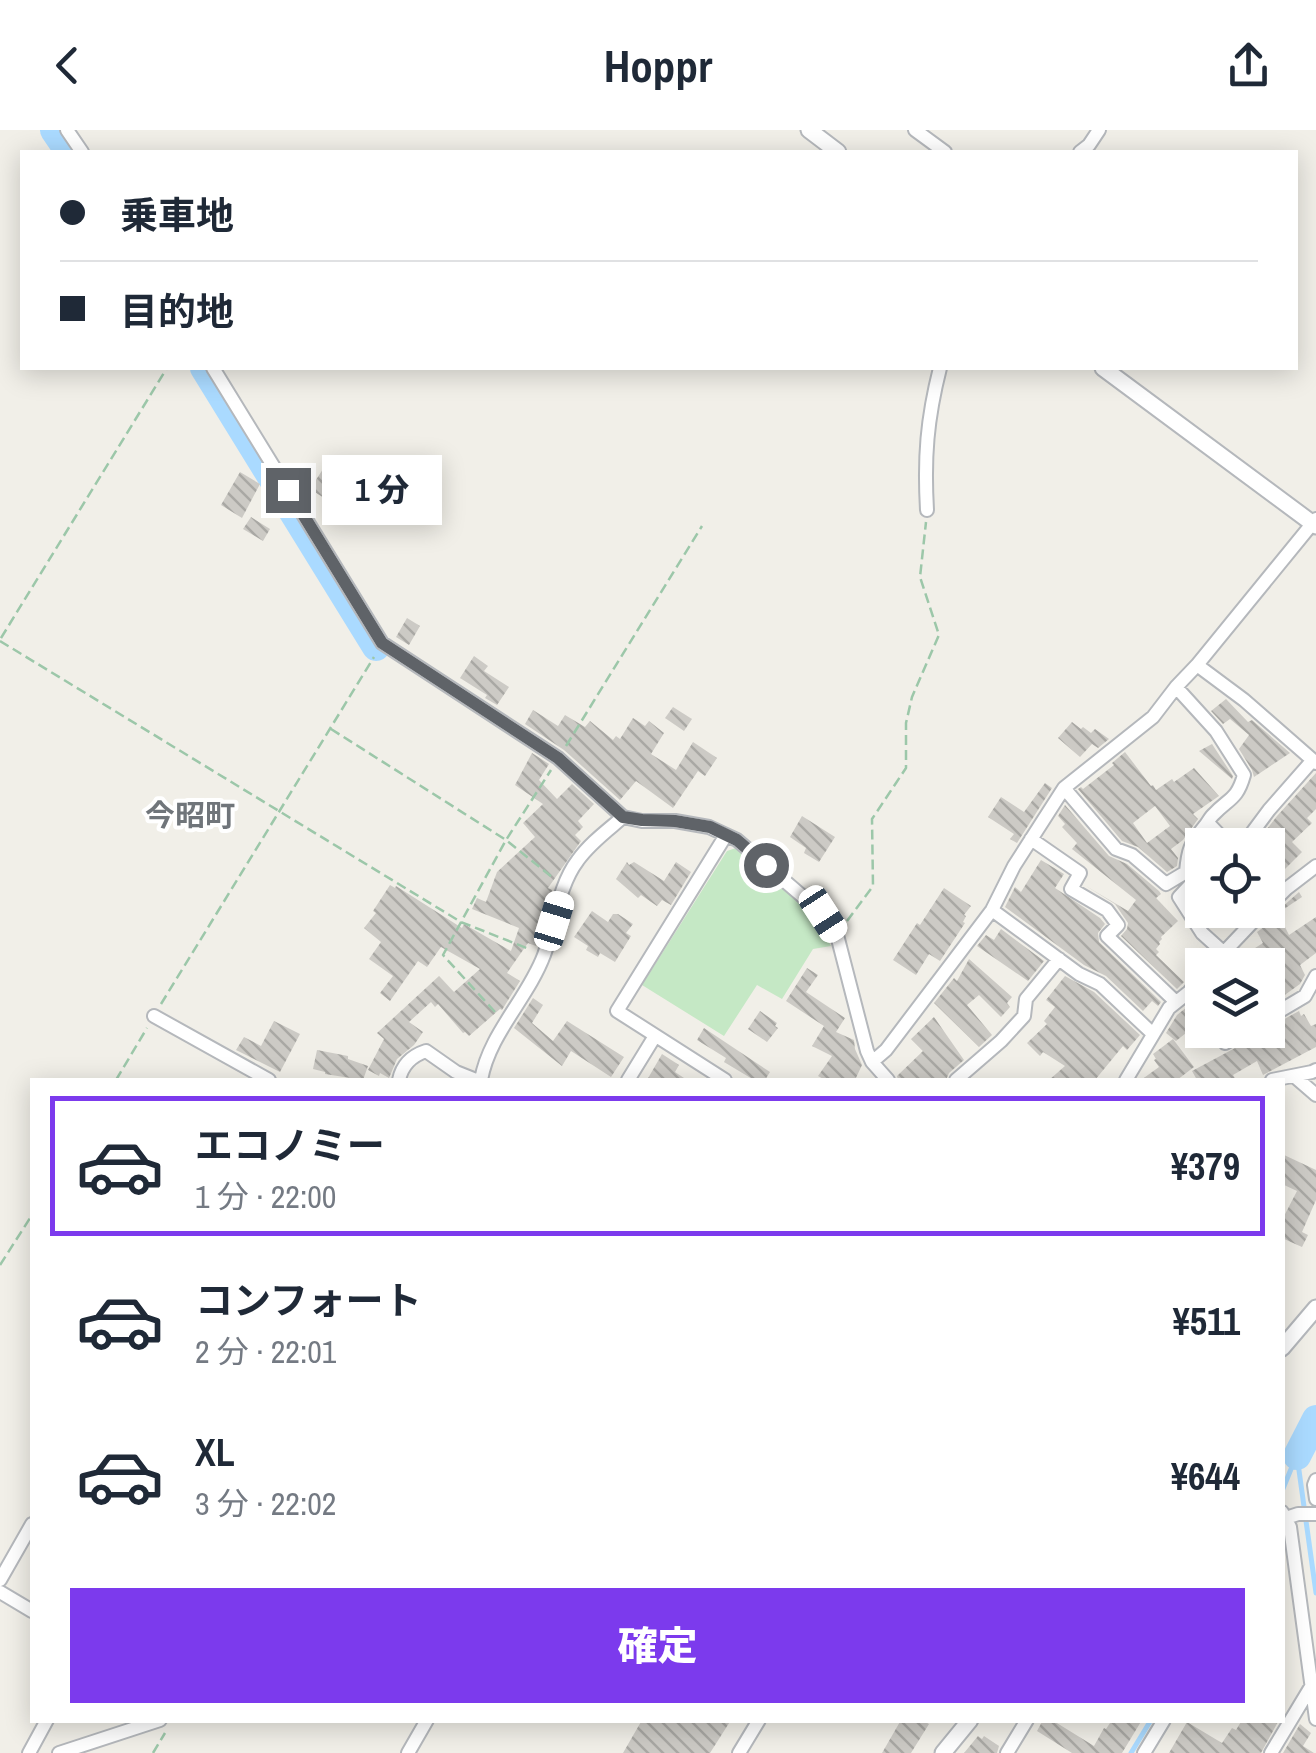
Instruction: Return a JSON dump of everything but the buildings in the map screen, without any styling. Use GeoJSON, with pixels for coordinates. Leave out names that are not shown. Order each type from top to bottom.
{"type":"FeatureCollection","features":[{"type":"Feature","properties":{"kind":"street"},"geometry":{"type":"LineString","coordinates":[[810,130],[835,150]]}},
{"type":"Feature","properties":{"kind":"street"},"geometry":{"type":"LineString","coordinates":[[915,130],[942,150]]}},
{"type":"Feature","properties":{"kind":"street"},"geometry":{"type":"LineString","coordinates":[[1083,150],[1099,130]]}},
{"type":"Feature","properties":{"kind":"street"},"geometry":{"type":"LineString","coordinates":[[214,370],[382,643],[558,758],[623,817],[710,827],[737,840],[823,914],[838,936],[867,1050],[886,1078]]}},
{"type":"Feature","properties":{"kind":"street"},"geometry":{"type":"LineString","coordinates":[[926,510],[924,463],[930,406],[939,370]]}},
{"type":"Feature","properties":{"kind":"street"},"geometry":{"type":"LineString","coordinates":[[872,1062],[886,1050],[992,910],[1014,866],[1064,788],[1153,717],[1315,523],[1106,370]]}},
{"type":"Feature","properties":{"kind":"street"},"geometry":{"type":"LineString","coordinates":[[1197,664],[1314,762],[1256,828]]}},
{"type":"Feature","properties":{"kind":"street"},"geometry":{"type":"LineString","coordinates":[[1176,687],[1216,731],[1244,775],[1230,802],[1211,815],[1203,828]]}},
{"type":"Feature","properties":{"kind":"street"},"geometry":{"type":"LineString","coordinates":[[1064,788],[1116,849],[1132,855],[1166,884],[1202,933],[1219,948]]}},
{"type":"Feature","properties":{"kind":"street"},"geometry":{"type":"LineString","coordinates":[[479,1078],[533,980],[575,863],[623,817]]}},
{"type":"Feature","properties":{"kind":"street"},"geometry":{"type":"LineString","coordinates":[[1208,823],[1213,828]]}},
{"type":"Feature","properties":{"kind":"street"},"geometry":{"type":"LineString","coordinates":[[722,1078],[617,1011],[726,835]]}},
{"type":"Feature","properties":{"kind":"street"},"geometry":{"type":"LineString","coordinates":[[1031,839],[1080,873],[1071,889],[1106,910],[1118,926],[1107,936],[1176,1002]]}},
{"type":"Feature","properties":{"kind":"street"},"geometry":{"type":"LineString","coordinates":[[1285,889],[1316,866]]}},
{"type":"Feature","properties":{"kind":"street"},"geometry":{"type":"LineString","coordinates":[[1166,884],[1185,879]]}},
{"type":"Feature","properties":{"kind":"street"},"geometry":{"type":"LineString","coordinates":[[1179,898],[1185,890]]}},
{"type":"Feature","properties":{"kind":"street"},"geometry":{"type":"LineString","coordinates":[[992,910],[1079,974],[1100,984],[1153,1034]]}},
{"type":"Feature","properties":{"kind":"street"},"geometry":{"type":"LineString","coordinates":[[1227,948],[1246,928]]}},
{"type":"Feature","properties":{"kind":"street"},"geometry":{"type":"LineString","coordinates":[[958,1078],[1024,1016],[1026,998],[1059,959]]}},
{"type":"Feature","properties":{"kind":"street"},"geometry":{"type":"LineString","coordinates":[[1285,1008],[1305,996],[1316,976]]}},
{"type":"Feature","properties":{"kind":"street"},"geometry":{"type":"LineString","coordinates":[[1127,1078],[1170,1008],[1185,995]]}},
{"type":"Feature","properties":{"kind":"street"},"geometry":{"type":"LineString","coordinates":[[154,1016],[265,1078]]}},
{"type":"Feature","properties":{"kind":"street"},"geometry":{"type":"LineString","coordinates":[[629,1078],[656,1036]]}},
{"type":"Feature","properties":{"kind":"street"},"geometry":{"type":"LineString","coordinates":[[399,1078],[402,1066],[426,1050],[456,1072],[472,1078]]}},
{"type":"Feature","properties":{"kind":"street"},"geometry":{"type":"LineString","coordinates":[[1283,1078],[1316,1070]]}},
{"type":"Feature","properties":{"kind":"street"},"geometry":{"type":"LineString","coordinates":[[1294,1076],[1316,1095]]}},
{"type":"Feature","properties":{"kind":"street"},"geometry":{"type":"LineString","coordinates":[[1285,1344],[1316,1308]]}},
{"type":"Feature","properties":{"kind":"street"},"geometry":{"type":"LineString","coordinates":[[1316,1480],[1316,1499]]}},
{"type":"Feature","properties":{"kind":"street"},"geometry":{"type":"LineString","coordinates":[[1296,1516],[1290,1527],[1316,1718]]}},
{"type":"Feature","properties":{"kind":"street"},"geometry":{"type":"LineString","coordinates":[[0,1580],[30,1528]]}},
{"type":"Feature","properties":{"kind":"street"},"geometry":{"type":"LineString","coordinates":[[0,1592],[30,1610]]}},
{"type":"Feature","properties":{"kind":"street"},"geometry":{"type":"LineString","coordinates":[[1271,1753],[1314,1682]]}},
{"type":"Feature","properties":{"kind":"street"},"geometry":{"type":"LineString","coordinates":[[29,1753],[45,1723]]}},
{"type":"Feature","properties":{"kind":"street"},"geometry":{"type":"LineString","coordinates":[[59,1753],[151,1723]]}},
{"type":"Feature","properties":{"kind":"street"},"geometry":{"type":"LineString","coordinates":[[408,1753],[425,1723]]}},
{"type":"Feature","properties":{"kind":"street"},"geometry":{"type":"LineString","coordinates":[[739,1753],[757,1723]]}},
{"type":"Feature","properties":{"kind":"street"},"geometry":{"type":"LineString","coordinates":[[942,1753],[967,1723]]}},
{"type":"Feature","properties":{"kind":"street"},"geometry":{"type":"LineString","coordinates":[[1007,1753],[1025,1723]]}},
{"type":"Feature","properties":{"kind":"street"},"geometry":{"type":"LineString","coordinates":[[1144,1753],[1162,1723]]}},
{"type":"Feature","properties":{"kind":"path"},"geometry":{"type":"LineString","coordinates":[[166,370],[0,640],[462,922],[544,955]]}},
{"type":"Feature","properties":{"kind":"path"},"geometry":{"type":"LineString","coordinates":[[838,936],[873,886],[872,819],[906,768],[906,723],[912,697],[938,635],[920,577],[926,510]]}},
{"type":"Feature","properties":{"kind":"path"},"geometry":{"type":"LineString","coordinates":[[506,1024],[443,955],[506,840],[702,526]]}},
{"type":"Feature","properties":{"kind":"path"},"geometry":{"type":"LineString","coordinates":[[117,1078],[382,643]]}},
{"type":"Feature","properties":{"kind":"path"},"geometry":{"type":"LineString","coordinates":[[330,728],[506,840],[565,887]]}},
{"type":"Feature","properties":{"kind":"path"},"geometry":{"type":"LineString","coordinates":[[0,1265],[30,1218]]}},
{"type":"Feature","properties":{"kind":"path"},"geometry":{"type":"LineString","coordinates":[[154,1753],[170,1723]]}},
{"type":"Feature","properties":{"kind":"green space"},"geometry":{"type":"Polygon","coordinates":[[[736,848],[814,914],[831,946],[813,949],[782,999],[757,985],[724,1036],[642,985],[727,851],[736,848]]]}},
{"type":"Feature","properties":{"kind":"waterway"},"geometry":{"type":"LineString","coordinates":[[54,130],[68,150]]}},
{"type":"Feature","properties":{"kind":"waterway"},"geometry":{"type":"LineString","coordinates":[[205,370],[376,647]]}},
{"type":"Feature","properties":{"kind":"waterway"},"geometry":{"type":"LineString","coordinates":[[1297,1456],[1316,1419]]}},
{"type":"Feature","properties":{"kind":"waterway"},"geometry":{"type":"LineString","coordinates":[[1297,1456],[1316,1593]]}},
{"type":"Feature","properties":{"kind":"waterway"},"geometry":{"type":"LineString","coordinates":[[1285,1484],[1296,1457]]}},
{"type":"Feature","properties":{"kind":"waterway"},"geometry":{"type":"LineString","coordinates":[[1131,1753],[1149,1723]]}},
{"type":"Feature","properties":{"kind":"district","name":"今昭町"},"geometry":{"type":"Point","coordinates":[190,816]}},
{"type":"Feature","properties":{"kind":"route"},"geometry":{"type":"LineString","coordinates":[[288,490],[382,643],[558,758],[623,817],[710,827],[737,840],[766,865]]}}]}
